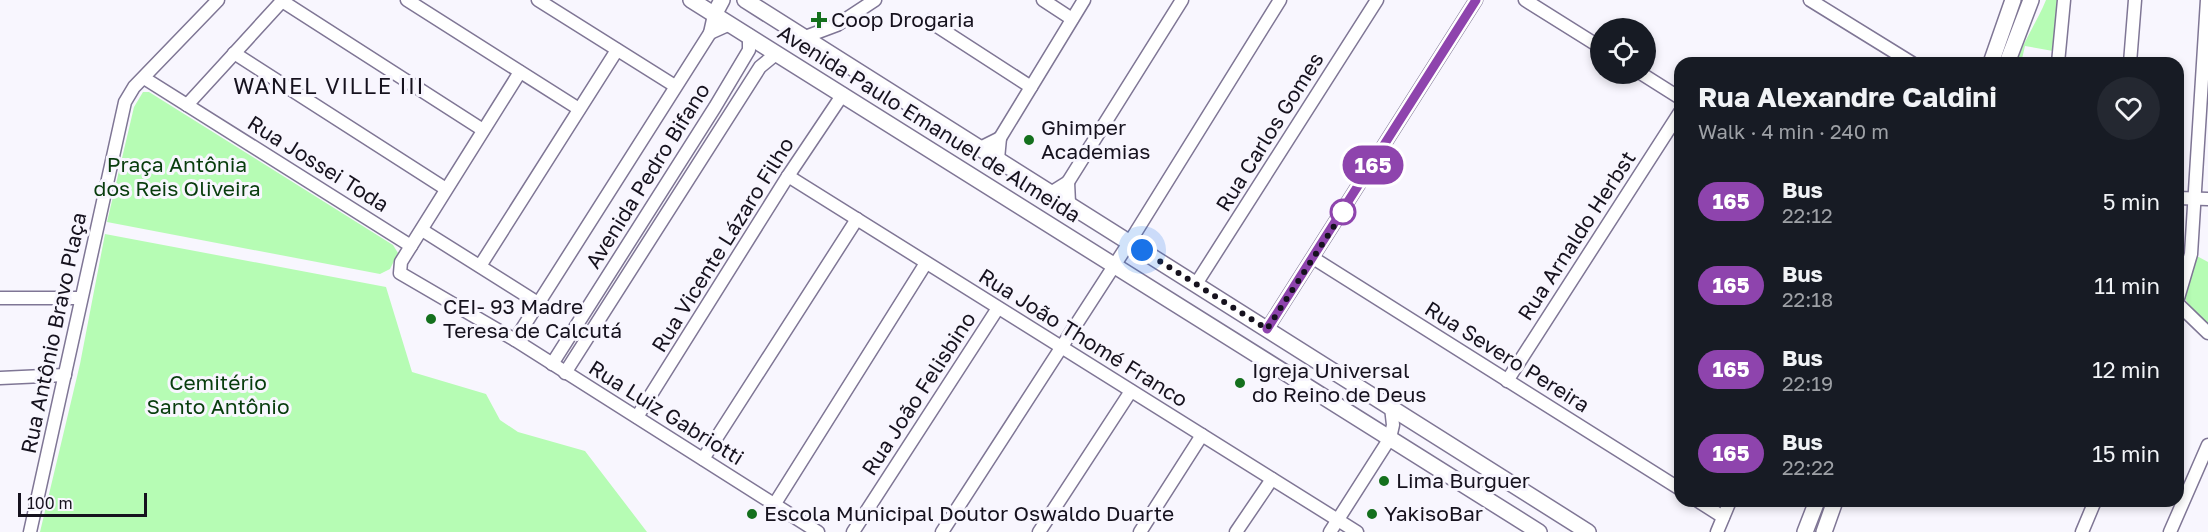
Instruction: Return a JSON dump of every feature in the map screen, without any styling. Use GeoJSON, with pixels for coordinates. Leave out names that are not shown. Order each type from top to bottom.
{"type":"FeatureCollection","features":[{"type":"Feature","properties":{"kind":"main road","name":"Avenida Paulo Emanuel de Almeida"},"geometry":{"type":"LineString","coordinates":[[691,0],[1539,532]]}},
{"type":"Feature","properties":{"kind":"main road"},"geometry":{"type":"LineString","coordinates":[[714,15],[722,0]]}},
{"type":"Feature","properties":{"kind":"main road"},"geometry":{"type":"LineString","coordinates":[[732,0],[765,20],[789,28]]}},
{"type":"Feature","properties":{"kind":"main road","name":"Avenida Paulo Emanuel de Almeida"},"geometry":{"type":"LineString","coordinates":[[745,0],[1588,532]]}},
{"type":"Feature","properties":{"kind":"main road"},"geometry":{"type":"LineString","coordinates":[[1993,57],[2013,0]]}},
{"type":"Feature","properties":{"kind":"main road"},"geometry":{"type":"LineString","coordinates":[[2009,57],[2031,0]]}},
{"type":"Feature","properties":{"kind":"main road"},"geometry":{"type":"LineString","coordinates":[[1807,532],[1815,507]]}},
{"type":"Feature","properties":{"kind":"main road"},"geometry":{"type":"LineString","coordinates":[[1824,532],[1834,507]]}},
{"type":"Feature","properties":{"kind":"street","name":"Rua Antônio Bravo Plaça"},"geometry":{"type":"LineString","coordinates":[[30,532],[121,116],[134,87],[218,0]]}},
{"type":"Feature","properties":{"kind":"street"},"geometry":{"type":"LineString","coordinates":[[407,0],[579,109]]}},
{"type":"Feature","properties":{"kind":"street"},"geometry":{"type":"LineString","coordinates":[[538,0],[675,86]]}},
{"type":"Feature","properties":{"kind":"street"},"geometry":{"type":"LineString","coordinates":[[805,38],[837,25],[874,0]]}},
{"type":"Feature","properties":{"kind":"street"},"geometry":{"type":"LineString","coordinates":[[1042,0],[1072,19]]}},
{"type":"Feature","properties":{"kind":"street"},"geometry":{"type":"LineString","coordinates":[[998,159],[1000,138],[1084,0]]}},
{"type":"Feature","properties":{"kind":"street"},"geometry":{"type":"LineString","coordinates":[[1052,192],[1068,182],[1182,0]]}},
{"type":"Feature","properties":{"kind":"street"},"geometry":{"type":"LineString","coordinates":[[942,532],[1130,241],[1280,0]]}},
{"type":"Feature","properties":{"kind":"street","name":"Rua Carlos Gomes"},"geometry":{"type":"LineString","coordinates":[[1196,284],[1377,0]]}},
{"type":"Feature","properties":{"kind":"street"},"geometry":{"type":"LineString","coordinates":[[1267,329],[1476,0]]}},
{"type":"Feature","properties":{"kind":"street"},"geometry":{"type":"LineString","coordinates":[[1525,0],[1590,41]]}},
{"type":"Feature","properties":{"kind":"street"},"geometry":{"type":"LineString","coordinates":[[1810,0],[1898,57]]}},
{"type":"Feature","properties":{"kind":"street"},"geometry":{"type":"LineString","coordinates":[[2059,57],[2064,0]]}},
{"type":"Feature","properties":{"kind":"street"},"geometry":{"type":"LineString","coordinates":[[2130,57],[2135,0]]}},
{"type":"Feature","properties":{"kind":"street"},"geometry":{"type":"LineString","coordinates":[[2184,281],[2191,254],[2207,0]]}},
{"type":"Feature","properties":{"kind":"street"},"geometry":{"type":"LineString","coordinates":[[187,105],[283,1],[483,130]]}},
{"type":"Feature","properties":{"kind":"street"},"geometry":{"type":"LineString","coordinates":[[515,340],[710,33],[714,15]]}},
{"type":"Feature","properties":{"kind":"street"},"geometry":{"type":"LineString","coordinates":[[928,21],[1031,87]]}},
{"type":"Feature","properties":{"kind":"street"},"geometry":{"type":"LineString","coordinates":[[710,33],[730,24]]}},
{"type":"Feature","properties":{"kind":"street"},"geometry":{"type":"LineString","coordinates":[[834,55],[828,41],[837,25]]}},
{"type":"Feature","properties":{"kind":"street","name":"Avenida Pedro Bifano"},"geometry":{"type":"LineString","coordinates":[[552,364],[715,107],[749,50],[749,35]]}},
{"type":"Feature","properties":{"kind":"street"},"geometry":{"type":"LineString","coordinates":[[480,266],[617,50]]}},
{"type":"Feature","properties":{"kind":"street"},"geometry":{"type":"LineString","coordinates":[[234,53],[446,189]]}},
{"type":"Feature","properties":{"kind":"street","name":"Avenida Pedro Bifano"},"geometry":{"type":"LineString","coordinates":[[565,373],[760,67],[777,53]]}},
{"type":"Feature","properties":{"kind":"street"},"geometry":{"type":"LineString","coordinates":[[411,246],[520,72]]}},
{"type":"Feature","properties":{"kind":"street","name":"Rua Jossei Toda"},"geometry":{"type":"LineString","coordinates":[[144,78],[411,246]]}},
{"type":"Feature","properties":{"kind":"street"},"geometry":{"type":"LineString","coordinates":[[1656,83],[1674,94]]}},
{"type":"Feature","properties":{"kind":"street","name":"Rua Vicente Lázaro Filho"},"geometry":{"type":"LineString","coordinates":[[637,417],[788,176],[843,94]]}},
{"type":"Feature","properties":{"kind":"street"},"geometry":{"type":"LineString","coordinates":[[715,107],[729,115]]}},
{"type":"Feature","properties":{"kind":"street","name":"Rua Arnaldo Herbst"},"geometry":{"type":"LineString","coordinates":[[1507,381],[1674,121]]}},
{"type":"Feature","properties":{"kind":"street"},"geometry":{"type":"LineString","coordinates":[[980,147],[1000,138]]}},
{"type":"Feature","properties":{"kind":"street","name":"Rua João Thomé Franco"},"geometry":{"type":"LineString","coordinates":[[788,176],[1357,532]]}},
{"type":"Feature","properties":{"kind":"street"},"geometry":{"type":"LineString","coordinates":[[1068,182],[1070,203]]}},
{"type":"Feature","properties":{"kind":"street"},"geometry":{"type":"LineString","coordinates":[[2184,198],[2208,199]]}},
{"type":"Feature","properties":{"kind":"street"},"geometry":{"type":"LineString","coordinates":[[703,459],[857,219]]}},
{"type":"Feature","properties":{"kind":"street"},"geometry":{"type":"LineString","coordinates":[[422,230],[538,303]]}},
{"type":"Feature","properties":{"kind":"street","name":"Rua Luiz Gabriotti"},"geometry":{"type":"LineString","coordinates":[[411,246],[401,262],[400,273],[515,340],[818,532]]}},
{"type":"Feature","properties":{"kind":"street","name":"Rua Severo Pereira"},"geometry":{"type":"LineString","coordinates":[[1313,258],[1674,485]]}},
{"type":"Feature","properties":{"kind":"street"},"geometry":{"type":"LineString","coordinates":[[774,505],[926,263]]}},
{"type":"Feature","properties":{"kind":"street"},"geometry":{"type":"LineString","coordinates":[[0,298],[81,298]]}},
{"type":"Feature","properties":{"kind":"street","name":"Rua João Felisbino"},"geometry":{"type":"LineString","coordinates":[[853,532],[998,308]]}},
{"type":"Feature","properties":{"kind":"street"},"geometry":{"type":"LineString","coordinates":[[2184,310],[2208,333]]}},
{"type":"Feature","properties":{"kind":"street"},"geometry":{"type":"LineString","coordinates":[[0,378],[65,375]]}},
{"type":"Feature","properties":{"kind":"street"},"geometry":{"type":"LineString","coordinates":[[1040,532],[1131,390]]}},
{"type":"Feature","properties":{"kind":"street"},"geometry":{"type":"LineString","coordinates":[[1330,532],[1390,438],[1394,415],[1391,406]]}},
{"type":"Feature","properties":{"kind":"street"},"geometry":{"type":"LineString","coordinates":[[1140,532],[1202,435]]}},
{"type":"Feature","properties":{"kind":"street"},"geometry":{"type":"LineString","coordinates":[[2184,507],[2203,472],[2208,445]]}},
{"type":"Feature","properties":{"kind":"street"},"geometry":{"type":"LineString","coordinates":[[1236,532],[1272,478]]}},
{"type":"Feature","properties":{"kind":"street"},"geometry":{"type":"LineString","coordinates":[[1707,507],[1723,517]]}},
{"type":"Feature","properties":{"kind":"street"},"geometry":{"type":"LineString","coordinates":[[1717,532],[1727,507]]}},
{"type":"Feature","properties":{"kind":"street"},"geometry":{"type":"LineString","coordinates":[[2082,532],[2093,507]]}},
{"type":"Feature","properties":{"kind":"street"},"geometry":{"type":"LineString","coordinates":[[2170,532],[2184,507]]}},
{"type":"Feature","properties":{"kind":"green space"},"geometry":{"type":"Polygon","coordinates":[[[2046,0],[2058,0],[2053,51],[2025,46],[2022,57],[2019,57],[2023,47],[2046,0]]]}},
{"type":"Feature","properties":{"kind":"green space","name":"Praça Antônia dos Reis Oliveira"},"geometry":{"type":"Polygon","coordinates":[[[143,92],[149,92],[393,245],[398,253],[390,269],[380,274],[107,222],[134,107],[143,92]]]}},
{"type":"Feature","properties":{"kind":"green space","name":"Cemitério Santo Antônio"},"geometry":{"type":"Polygon","coordinates":[[[105,234],[386,287],[412,372],[486,394],[500,420],[518,432],[585,451],[647,532],[40,532],[80,364],[105,234]]]}},
{"type":"Feature","properties":{"kind":"green space"},"geometry":{"type":"Polygon","coordinates":[[[2195,255],[2208,262],[2208,324],[2184,297],[2195,255]]]}},
{"type":"Feature","properties":{"kind":"bus line","name":"165"},"geometry":{"type":"LineString","coordinates":[[1267,329],[1476,0]]}},
{"type":"Feature","properties":{"kind":"place","name":"Coop Drogaria"},"geometry":{"type":"Point","coordinates":[819,20]}},
{"type":"Feature","properties":{"kind":"place","name":"Ghimper Academias"},"geometry":{"type":"Point","coordinates":[1029,140]}},
{"type":"Feature","properties":{"kind":"place","name":"CEI- 93 Madre Teresa de Calcutá"},"geometry":{"type":"Point","coordinates":[431,319]}},
{"type":"Feature","properties":{"kind":"place","name":"Igreja Universal do Reino de Deus"},"geometry":{"type":"Point","coordinates":[1240,383]}},
{"type":"Feature","properties":{"kind":"place","name":"Lima Burguer"},"geometry":{"type":"Point","coordinates":[1384,481]}},
{"type":"Feature","properties":{"kind":"place","name":"Escola Municipal Doutor Oswaldo Duarte"},"geometry":{"type":"Point","coordinates":[752,514]}},
{"type":"Feature","properties":{"kind":"place","name":"YakisoBar"},"geometry":{"type":"Point","coordinates":[1372,514]}},
{"type":"Feature","properties":{"kind":"district","name":"WANEL VILLE III"},"geometry":{"type":"Point","coordinates":[329,86]}},
{"type":"Feature","properties":{"kind":"route"},"geometry":{"type":"LineString","coordinates":[[1142,250],[1267,329],[1349,203],[1343,212]]}}]}
